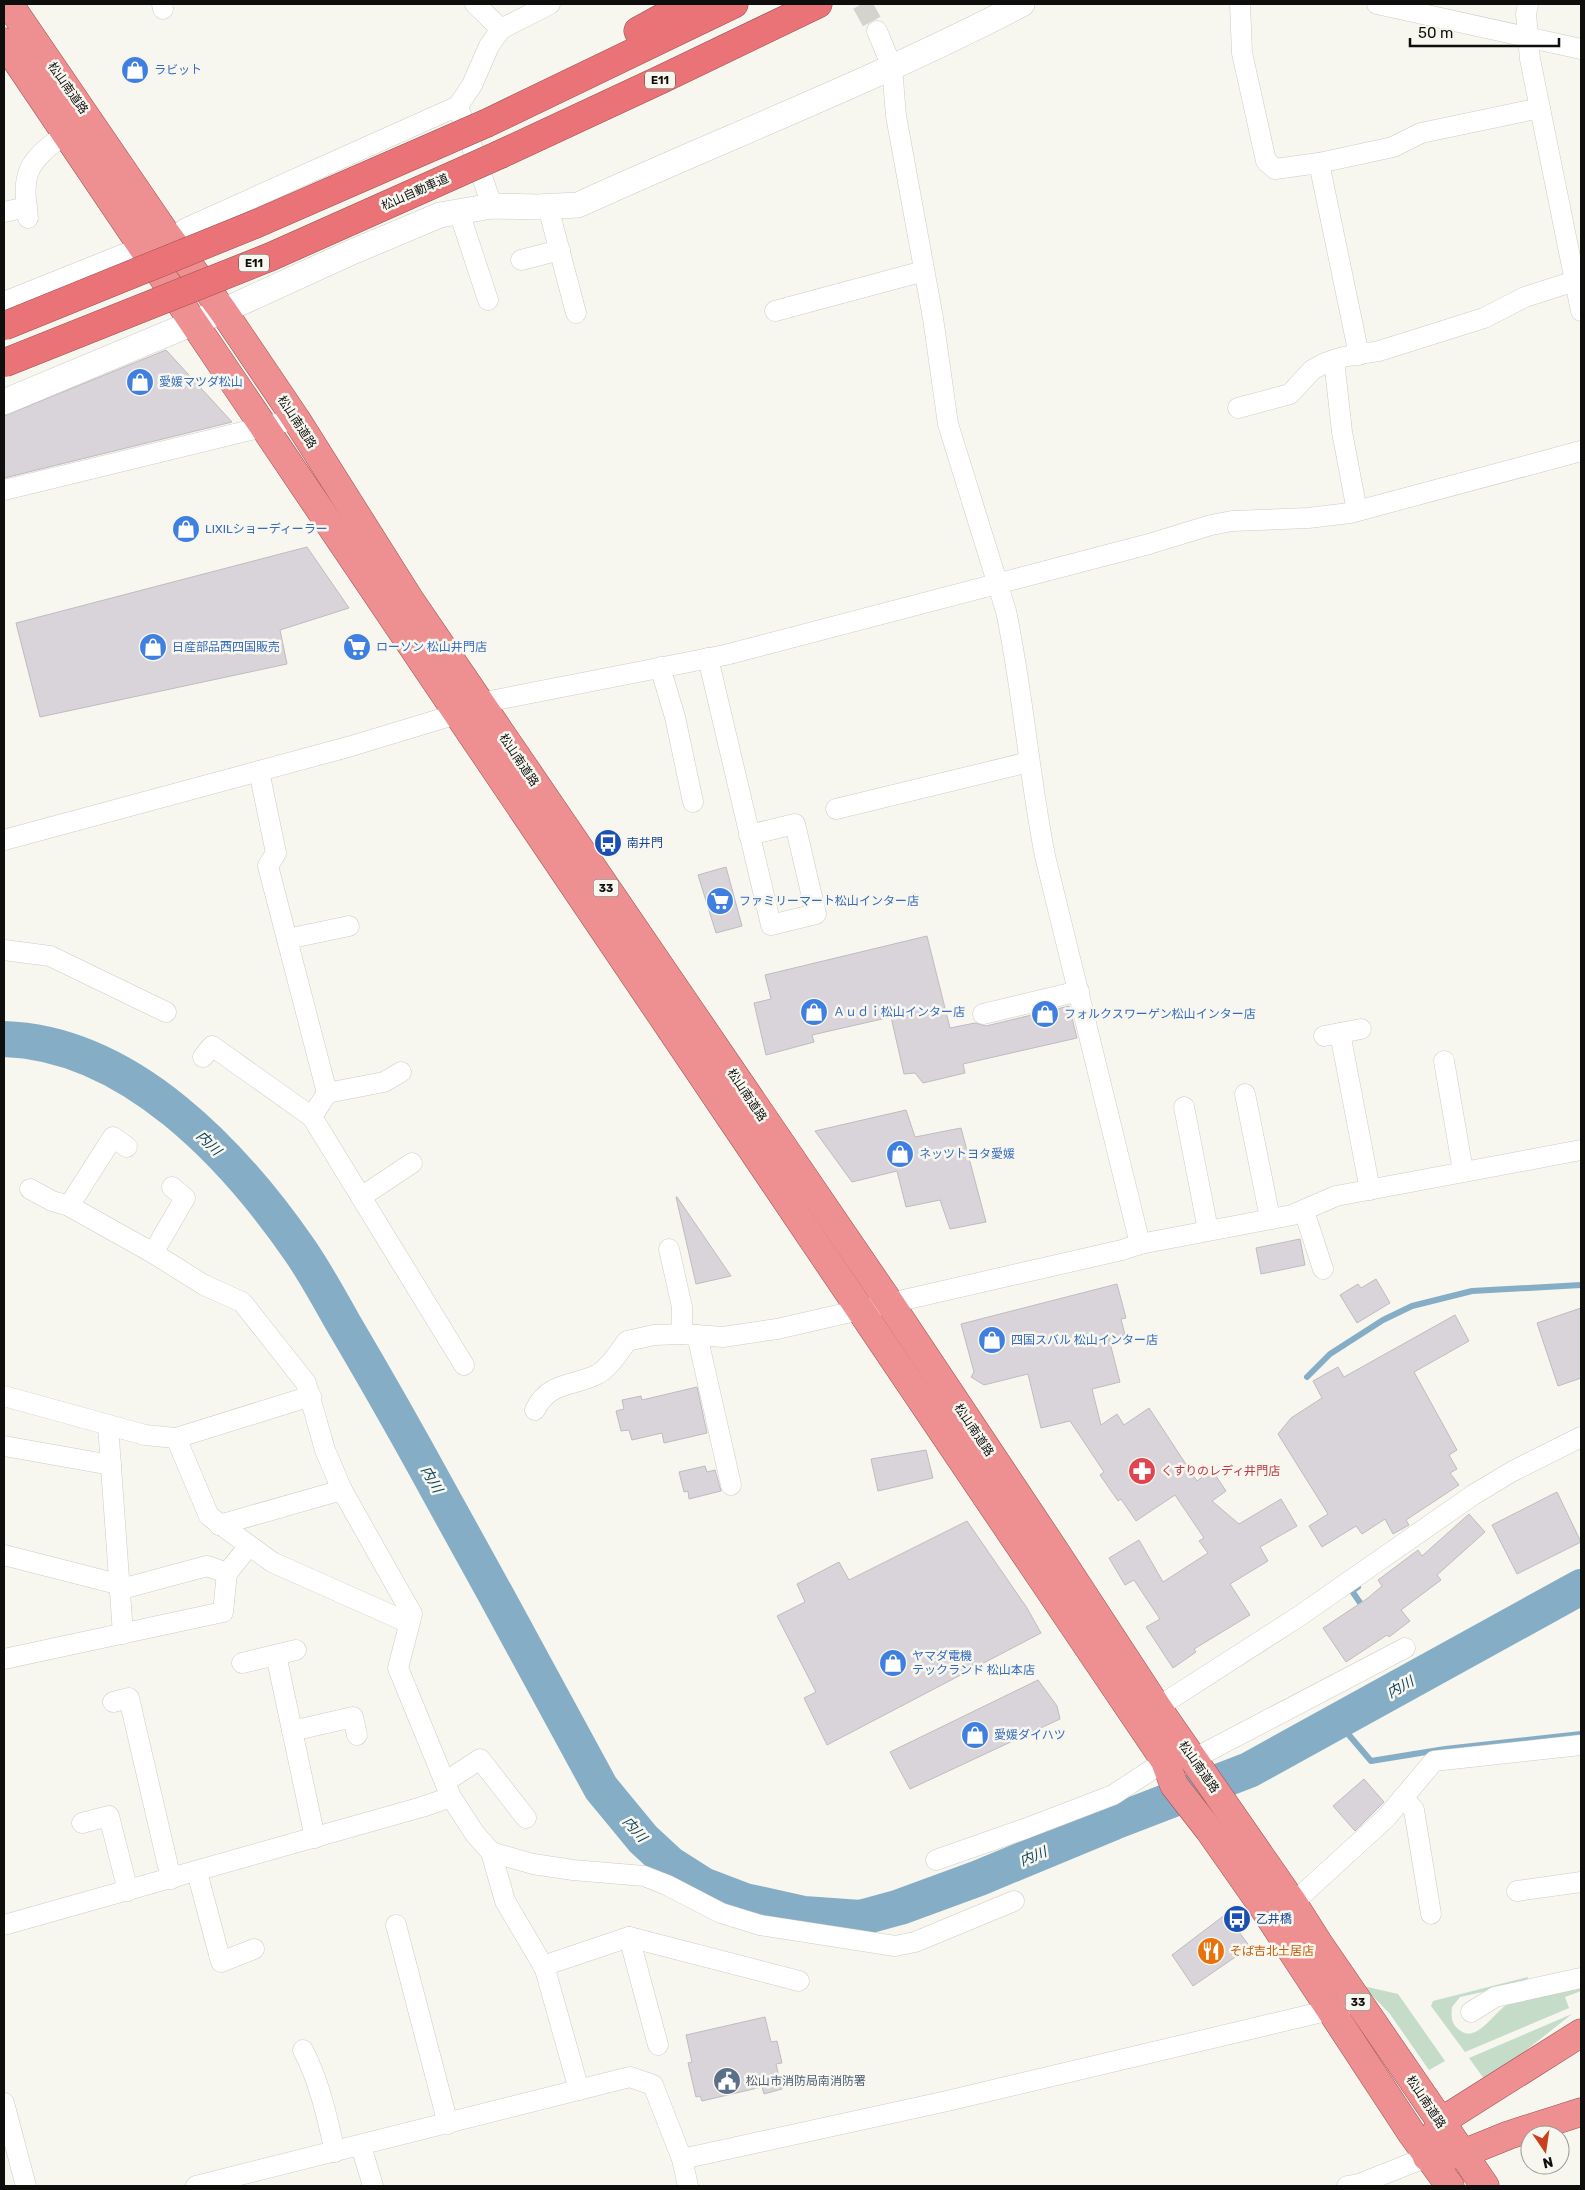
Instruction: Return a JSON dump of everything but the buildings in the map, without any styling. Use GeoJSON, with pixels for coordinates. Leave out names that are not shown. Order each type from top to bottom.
{"type":"FeatureCollection","features":[{"type":"Feature","properties":{"kind":"highway","name":"松山南道路"},"geometry":{"type":"LineString","coordinates":[[9,4],[73,94],[164,230],[223,310],[296,419],[410,600],[469,708],[860,1310],[1147,1714],[1198,1766],[1485,2186]]}},
{"type":"Feature","properties":{"kind":"highway"},"geometry":{"type":"LineString","coordinates":[[485,120],[687,4]]}},
{"type":"Feature","properties":{"kind":"highway"},"geometry":{"type":"LineString","coordinates":[[4,326],[258,223],[420,152],[734,4]]}},
{"type":"Feature","properties":{"kind":"highway","name":"松山自動車道"},"geometry":{"type":"LineString","coordinates":[[4,363],[270,257],[501,154],[818,4]]}},
{"type":"Feature","properties":{"kind":"highway","name":"松山南道路"},"geometry":{"type":"LineString","coordinates":[[4,42],[194,322],[263,428],[469,708],[888,1302],[1147,1714],[1170,1773],[1331,2009],[1428,2157],[1450,2186]]}},
{"type":"Feature","properties":{"kind":"highway"},"geometry":{"type":"LineString","coordinates":[[1581,2033],[1478,2096],[1440,2122],[1428,2157],[1462,2154],[1509,2135],[1581,2112]]}},
{"type":"Feature","properties":{"kind":"street"},"geometry":{"type":"LineString","coordinates":[[475,4],[501,29]]}},
{"type":"Feature","properties":{"kind":"street"},"geometry":{"type":"LineString","coordinates":[[184,229],[458,106],[472,85],[489,46],[501,29],[550,4]]}},
{"type":"Feature","properties":{"kind":"street"},"geometry":{"type":"LineString","coordinates":[[4,402],[440,216],[492,206],[548,207],[578,205],[892,67],[969,32],[1022,4]]}},
{"type":"Feature","properties":{"kind":"street"},"geometry":{"type":"LineString","coordinates":[[1240,4],[1242,53],[1266,160],[1275,169],[1319,163],[1393,147],[1421,133],[1540,108]]}},
{"type":"Feature","properties":{"kind":"street"},"geometry":{"type":"LineString","coordinates":[[1377,4],[1581,49]]}},
{"type":"Feature","properties":{"kind":"street"},"geometry":{"type":"LineString","coordinates":[[1528,4],[1528,36],[1540,108],[1577,275],[1581,311]]}},
{"type":"Feature","properties":{"kind":"street"},"geometry":{"type":"LineString","coordinates":[[877,31],[892,67],[896,116],[933,318],[948,424],[998,584],[1012,640],[1036,812],[1045,856],[1140,1244]]}},
{"type":"Feature","properties":{"kind":"street"},"geometry":{"type":"LineString","coordinates":[[458,106],[492,206]]}},
{"type":"Feature","properties":{"kind":"street"},"geometry":{"type":"LineString","coordinates":[[4,212],[28,212],[26,187],[29,171],[43,150],[65,134]]}},
{"type":"Feature","properties":{"kind":"street"},"geometry":{"type":"LineString","coordinates":[[1319,163],[1359,356]]}},
{"type":"Feature","properties":{"kind":"street"},"geometry":{"type":"LineString","coordinates":[[548,207],[576,313]]}},
{"type":"Feature","properties":{"kind":"street"},"geometry":{"type":"LineString","coordinates":[[459,212],[488,300]]}},
{"type":"Feature","properties":{"kind":"street"},"geometry":{"type":"LineString","coordinates":[[521,260],[560,250]]}},
{"type":"Feature","properties":{"kind":"street"},"geometry":{"type":"LineString","coordinates":[[4,302],[124,254]]}},
{"type":"Feature","properties":{"kind":"street"},"geometry":{"type":"LineString","coordinates":[[776,311],[924,271]]}},
{"type":"Feature","properties":{"kind":"street"},"geometry":{"type":"LineString","coordinates":[[1238,408],[1290,394],[1312,370],[1334,360],[1379,351],[1484,318],[1525,297],[1577,275]]}},
{"type":"Feature","properties":{"kind":"street"},"geometry":{"type":"LineString","coordinates":[[1334,360],[1342,432],[1357,511]]}},
{"type":"Feature","properties":{"kind":"street"},"geometry":{"type":"LineString","coordinates":[[4,490],[296,419]]}},
{"type":"Feature","properties":{"kind":"street"},"geometry":{"type":"LineString","coordinates":[[4,840],[348,747],[469,708],[708,658],[998,584],[1149,544],[1211,525],[1232,521],[1308,518],[1357,511],[1581,451]]}},
{"type":"Feature","properties":{"kind":"street"},"geometry":{"type":"LineString","coordinates":[[708,658],[770,925],[816,914],[795,824],[749,834]]}},
{"type":"Feature","properties":{"kind":"street"},"geometry":{"type":"LineString","coordinates":[[660,667],[675,717],[693,802]]}},
{"type":"Feature","properties":{"kind":"street"},"geometry":{"type":"LineString","coordinates":[[836,809],[1029,762]]}},
{"type":"Feature","properties":{"kind":"street"},"geometry":{"type":"LineString","coordinates":[[259,771],[276,853],[268,866],[327,1093],[312,1117]]}},
{"type":"Feature","properties":{"kind":"street"},"geometry":{"type":"LineString","coordinates":[[287,939],[350,926]]}},
{"type":"Feature","properties":{"kind":"street"},"geometry":{"type":"LineString","coordinates":[[4,950],[50,956],[166,1012]]}},
{"type":"Feature","properties":{"kind":"street"},"geometry":{"type":"LineString","coordinates":[[983,1014],[1079,991]]}},
{"type":"Feature","properties":{"kind":"street"},"geometry":{"type":"LineString","coordinates":[[1361,1029],[1332,1035],[1370,1190]]}},
{"type":"Feature","properties":{"kind":"street"},"geometry":{"type":"LineString","coordinates":[[203,1057],[212,1046],[312,1117],[464,1364]]}},
{"type":"Feature","properties":{"kind":"street"},"geometry":{"type":"LineString","coordinates":[[1444,1061],[1463,1171]]}},
{"type":"Feature","properties":{"kind":"street"},"geometry":{"type":"LineString","coordinates":[[327,1093],[384,1082],[401,1072]]}},
{"type":"Feature","properties":{"kind":"street"},"geometry":{"type":"LineString","coordinates":[[1246,1094],[1270,1218]]}},
{"type":"Feature","properties":{"kind":"street"},"geometry":{"type":"LineString","coordinates":[[1184,1107],[1208,1230]]}},
{"type":"Feature","properties":{"kind":"street"},"geometry":{"type":"LineString","coordinates":[[69,1206],[113,1137],[127,1147]]}},
{"type":"Feature","properties":{"kind":"street"},"geometry":{"type":"LineString","coordinates":[[535,1410],[539,1401],[552,1389],[598,1373],[614,1359],[627,1341],[654,1336],[690,1335],[723,1337],[778,1329],[888,1302],[1122,1250],[1140,1244],[1304,1211],[1336,1196],[1581,1150]]}},
{"type":"Feature","properties":{"kind":"street"},"geometry":{"type":"LineString","coordinates":[[361,1197],[412,1163]]}},
{"type":"Feature","properties":{"kind":"street"},"geometry":{"type":"LineString","coordinates":[[153,1253],[185,1198],[172,1187]]}},
{"type":"Feature","properties":{"kind":"street"},"geometry":{"type":"LineString","coordinates":[[30,1189],[52,1201],[69,1206],[153,1253],[204,1285],[242,1302],[306,1383],[325,1450],[342,1490],[412,1614],[398,1668],[448,1789],[475,1834],[491,1852],[505,1901],[543,1966],[579,2090]]}},
{"type":"Feature","properties":{"kind":"street"},"geometry":{"type":"LineString","coordinates":[[1304,1211],[1323,1269]]}},
{"type":"Feature","properties":{"kind":"street"},"geometry":{"type":"LineString","coordinates":[[669,1249],[682,1307],[731,1485]]}},
{"type":"Feature","properties":{"kind":"street"},"geometry":{"type":"LineString","coordinates":[[4,1396],[145,1436],[176,1438],[311,1396]]}},
{"type":"Feature","properties":{"kind":"street"},"geometry":{"type":"LineString","coordinates":[[108,1425],[123,1634]]}},
{"type":"Feature","properties":{"kind":"street"},"geometry":{"type":"LineString","coordinates":[[1147,1714],[1298,1617],[1473,1495],[1581,1437]]}},
{"type":"Feature","properties":{"kind":"street"},"geometry":{"type":"LineString","coordinates":[[176,1438],[209,1516],[219,1524],[272,1562],[409,1623]]}},
{"type":"Feature","properties":{"kind":"street"},"geometry":{"type":"LineString","coordinates":[[4,1446],[111,1465]]}},
{"type":"Feature","properties":{"kind":"street"},"geometry":{"type":"LineString","coordinates":[[219,1524],[342,1490]]}},
{"type":"Feature","properties":{"kind":"street"},"geometry":{"type":"LineString","coordinates":[[4,1659],[223,1612],[227,1572],[249,1546]]}},
{"type":"Feature","properties":{"kind":"street"},"geometry":{"type":"LineString","coordinates":[[4,1555],[129,1587],[207,1566],[227,1572]]}},
{"type":"Feature","properties":{"kind":"street"},"geometry":{"type":"LineString","coordinates":[[1198,1766],[1405,1648]]}},
{"type":"Feature","properties":{"kind":"street"},"geometry":{"type":"LineString","coordinates":[[242,1663],[296,1650]]}},
{"type":"Feature","properties":{"kind":"street"},"geometry":{"type":"LineString","coordinates":[[276,1654],[314,1838]]}},
{"type":"Feature","properties":{"kind":"street"},"geometry":{"type":"LineString","coordinates":[[113,1702],[129,1698],[158,1784],[171,1879]]}},
{"type":"Feature","properties":{"kind":"street"},"geometry":{"type":"LineString","coordinates":[[292,1731],[353,1717],[357,1735]]}},
{"type":"Feature","properties":{"kind":"street"},"geometry":{"type":"LineString","coordinates":[[1293,1903],[1386,1818],[1434,1761],[1581,1745]]}},
{"type":"Feature","properties":{"kind":"street"},"geometry":{"type":"LineString","coordinates":[[4,1925],[422,1807],[448,1789],[480,1759],[526,1818]]}},
{"type":"Feature","properties":{"kind":"street"},"geometry":{"type":"LineString","coordinates":[[936,1860],[1170,1773]]}},
{"type":"Feature","properties":{"kind":"street"},"geometry":{"type":"LineString","coordinates":[[1403,1797],[1414,1810],[1431,1914]]}},
{"type":"Feature","properties":{"kind":"street"},"geometry":{"type":"LineString","coordinates":[[82,1823],[109,1816],[128,1891]]}},
{"type":"Feature","properties":{"kind":"street"},"geometry":{"type":"LineString","coordinates":[[491,1852],[533,1864],[557,1868],[644,1876],[667,1885],[721,1913],[760,1925],[895,1946],[916,1942],[1014,1901]]}},
{"type":"Feature","properties":{"kind":"street"},"geometry":{"type":"LineString","coordinates":[[197,1872],[221,1962],[254,1949]]}},
{"type":"Feature","properties":{"kind":"street"},"geometry":{"type":"LineString","coordinates":[[1517,1891],[1581,1882]]}},
{"type":"Feature","properties":{"kind":"street"},"geometry":{"type":"LineString","coordinates":[[396,1925],[448,2124]]}},
{"type":"Feature","properties":{"kind":"street"},"geometry":{"type":"LineString","coordinates":[[543,1966],[629,1937],[799,1981]]}},
{"type":"Feature","properties":{"kind":"street"},"geometry":{"type":"LineString","coordinates":[[629,1937],[658,2045]]}},
{"type":"Feature","properties":{"kind":"street"},"geometry":{"type":"LineString","coordinates":[[1471,2012],[1495,1997],[1581,1978]]}},
{"type":"Feature","properties":{"kind":"street"},"geometry":{"type":"LineString","coordinates":[[682,2159],[947,2101],[1331,2009],[1359,2004]]}},
{"type":"Feature","properties":{"kind":"street"},"geometry":{"type":"LineString","coordinates":[[303,2050],[314,2072],[324,2103],[335,2152]]}},
{"type":"Feature","properties":{"kind":"street"},"geometry":{"type":"LineString","coordinates":[[196,2186],[630,2077],[653,2085],[682,2159],[688,2186]]}},
{"type":"Feature","properties":{"kind":"street"},"geometry":{"type":"LineString","coordinates":[[4,2103],[25,2186]]}},
{"type":"Feature","properties":{"kind":"street"},"geometry":{"type":"LineString","coordinates":[[361,2146],[372,2186]]}},
{"type":"Feature","properties":{"kind":"street"},"geometry":{"type":"LineString","coordinates":[[1347,2186],[1368,2181],[1428,2157]]}},
{"type":"Feature","properties":{"kind":"green space"},"geometry":{"type":"Polygon","coordinates":[[[1528,1977],[1527,1982],[1460,1997],[1452,2007],[1452,2018],[1455,2026],[1464,2033],[1471,2033],[1485,2025],[1510,2003],[1581,1986],[1581,1991],[1565,1997],[1569,2008],[1465,2052],[1431,2006],[1433,2001],[1528,1977]]]}},
{"type":"Feature","properties":{"kind":"green space"},"geometry":{"type":"Polygon","coordinates":[[[1363,1986],[1398,1994],[1445,2061],[1429,2070],[1390,2014],[1363,1986]]]}},
{"type":"Feature","properties":{"kind":"green space"},"geometry":{"type":"Polygon","coordinates":[[[1572,2014],[1520,2055],[1494,2079],[1485,2080],[1469,2058],[1572,2014]]]}},
{"type":"Feature","properties":{"kind":"waterway","name":"内川"},"geometry":{"type":"LineString","coordinates":[[4,1039],[50,1045],[94,1060],[136,1083],[175,1111],[211,1143],[244,1178],[301,1252],[322,1286],[415,1447],[601,1788],[643,1839],[670,1864],[703,1885],[745,1901],[804,1914],[860,1918],[900,1907],[979,1878],[1114,1822],[1249,1770],[1581,1587]]}},
{"type":"Feature","properties":{"kind":"waterway"},"geometry":{"type":"LineString","coordinates":[[1307,1377],[1330,1354],[1383,1320],[1412,1306],[1472,1291],[1581,1285]]}},
{"type":"Feature","properties":{"kind":"waterway"},"geometry":{"type":"LineString","coordinates":[[1358,1587],[1352,1591],[1365,1610]]}},
{"type":"Feature","properties":{"kind":"waterway"},"geometry":{"type":"LineString","coordinates":[[1337,1721],[1371,1761],[1445,1749],[1581,1734]]}},
{"type":"Feature","properties":{"kind":"tunnel"},"geometry":{"type":"LineString","coordinates":[[862,4],[877,31]]}},
{"type":"Feature","properties":{"kind":"place","name":"ラビット"},"geometry":{"type":"Point","coordinates":[135,70]}},
{"type":"Feature","properties":{"kind":"place","name":"愛媛マツダ松山"},"geometry":{"type":"Point","coordinates":[140,382]}},
{"type":"Feature","properties":{"kind":"place","name":"LIXILショーディーラー"},"geometry":{"type":"Point","coordinates":[186,529]}},
{"type":"Feature","properties":{"kind":"place","name":"日産部品西四国販売"},"geometry":{"type":"Point","coordinates":[153,647]}},
{"type":"Feature","properties":{"kind":"place","name":"ローソン 松山井門店"},"geometry":{"type":"Point","coordinates":[357,647]}},
{"type":"Feature","properties":{"kind":"place","name":"南井門"},"geometry":{"type":"Point","coordinates":[608,843]}},
{"type":"Feature","properties":{"kind":"place","name":"ファミリーマート松山インター店"},"geometry":{"type":"Point","coordinates":[720,901]}},
{"type":"Feature","properties":{"kind":"place","name":"Ａｕｄｉ松山インター店"},"geometry":{"type":"Point","coordinates":[814,1012]}},
{"type":"Feature","properties":{"kind":"place","name":"フォルクスワーゲン松山インター店"},"geometry":{"type":"Point","coordinates":[1045,1014]}},
{"type":"Feature","properties":{"kind":"place","name":"ネッツトヨタ愛媛"},"geometry":{"type":"Point","coordinates":[900,1154]}},
{"type":"Feature","properties":{"kind":"place","name":"四国スバル 松山インター店"},"geometry":{"type":"Point","coordinates":[992,1340]}},
{"type":"Feature","properties":{"kind":"place","name":"くすりのレディ井門店"},"geometry":{"type":"Point","coordinates":[1142,1471]}},
{"type":"Feature","properties":{"kind":"place","name":"ヤマダ電機 テックランド 松山本店"},"geometry":{"type":"Point","coordinates":[893,1663]}},
{"type":"Feature","properties":{"kind":"place","name":"愛媛ダイハツ"},"geometry":{"type":"Point","coordinates":[975,1735]}},
{"type":"Feature","properties":{"kind":"place","name":"乙井橋"},"geometry":{"type":"Point","coordinates":[1237,1919]}},
{"type":"Feature","properties":{"kind":"place","name":"そば吉北土居店"},"geometry":{"type":"Point","coordinates":[1211,1951]}},
{"type":"Feature","properties":{"kind":"place","name":"松山市消防局南消防署"},"geometry":{"type":"Point","coordinates":[727,2081]}}]}
